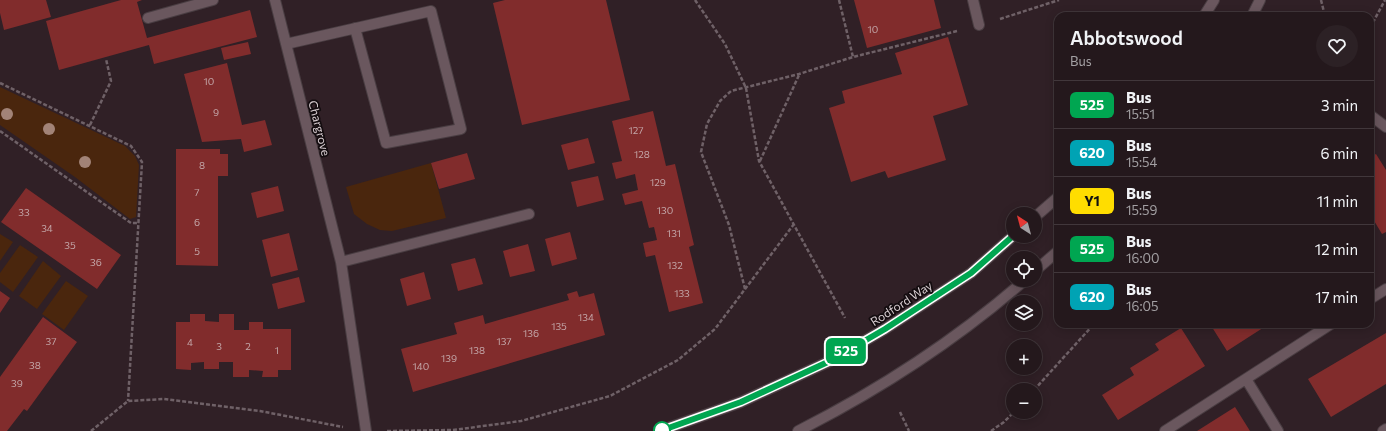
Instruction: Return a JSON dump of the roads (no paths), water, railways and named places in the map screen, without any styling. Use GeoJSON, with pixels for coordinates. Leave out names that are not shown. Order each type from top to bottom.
{"type":"FeatureCollection","features":[{"type":"Feature","properties":{"kind":"street"},"geometry":{"type":"LineString","coordinates":[[148,18],[213,0]]}},
{"type":"Feature","properties":{"kind":"street","name":"Chargrove"},"geometry":{"type":"LineString","coordinates":[[275,0],[340,262],[366,431]]}},
{"type":"Feature","properties":{"kind":"street"},"geometry":{"type":"LineString","coordinates":[[972,0],[979,25]]}},
{"type":"Feature","properties":{"kind":"street"},"geometry":{"type":"LineString","coordinates":[[1206,12],[1214,0]]}},
{"type":"Feature","properties":{"kind":"street"},"geometry":{"type":"LineString","coordinates":[[1254,12],[1260,0]]}},
{"type":"Feature","properties":{"kind":"street"},"geometry":{"type":"LineString","coordinates":[[286,44],[355,28],[431,11],[461,129],[386,144],[355,28]]}},
{"type":"Feature","properties":{"kind":"street"},"geometry":{"type":"LineString","coordinates":[[1374,119],[1386,127]]}},
{"type":"Feature","properties":{"kind":"street"},"geometry":{"type":"LineString","coordinates":[[1042,211],[1054,200]]}},
{"type":"Feature","properties":{"kind":"street"},"geometry":{"type":"LineString","coordinates":[[340,262],[529,214]]}},
{"type":"Feature","properties":{"kind":"street","name":"Rodford Way"},"geometry":{"type":"LineString","coordinates":[[660,431],[741,402],[830,361],[885,329],[971,273],[1006,242]]}},
{"type":"Feature","properties":{"kind":"street"},"geometry":{"type":"LineString","coordinates":[[1042,265],[1054,254]]}},
{"type":"Feature","properties":{"kind":"street"},"geometry":{"type":"LineString","coordinates":[[798,431],[850,404],[910,366],[995,306],[1017,287]]}},
{"type":"Feature","properties":{"kind":"street"},"geometry":{"type":"LineString","coordinates":[[1374,296],[1386,289]]}},
{"type":"Feature","properties":{"kind":"street"},"geometry":{"type":"LineString","coordinates":[[1165,431],[1325,328]]}},
{"type":"Feature","properties":{"kind":"street"},"geometry":{"type":"LineString","coordinates":[[1246,379],[1278,431]]}}]}
